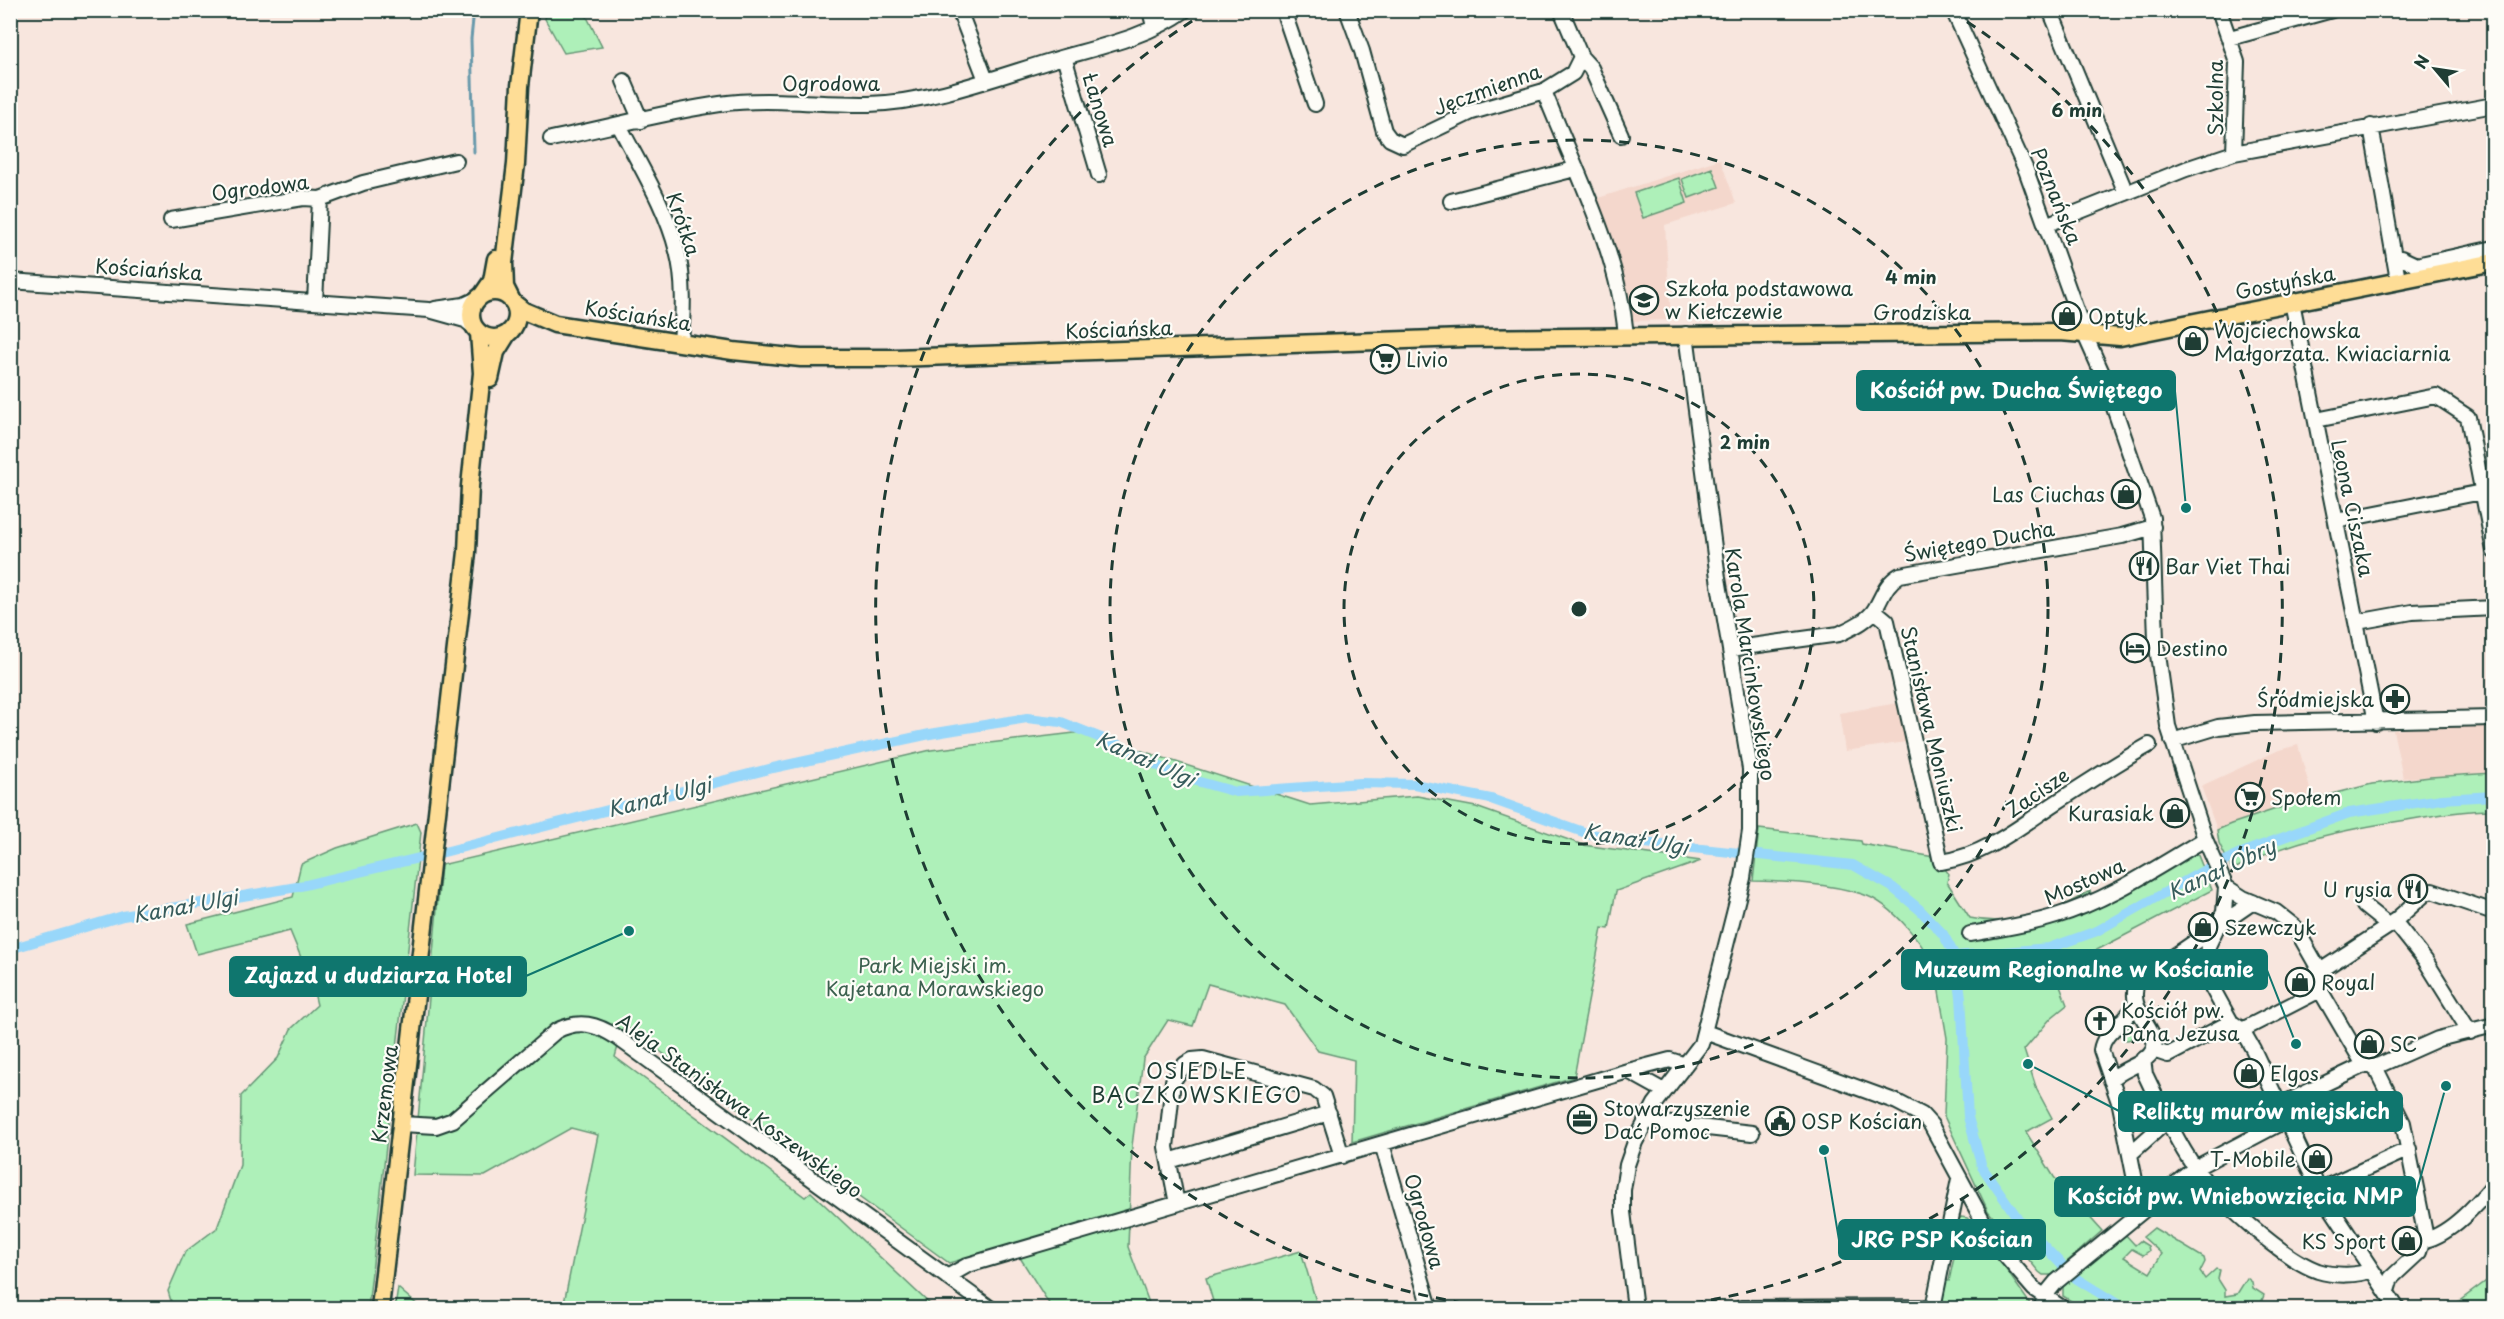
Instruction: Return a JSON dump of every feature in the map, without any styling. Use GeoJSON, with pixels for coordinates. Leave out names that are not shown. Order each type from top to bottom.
{"type":"FeatureCollection","features":[{"type":"Feature","properties":{"kind":"main road"},"geometry":{"type":"LineString","coordinates":[[467,552],[470,486],[482,373],[477,330],[471,316],[494,275],[503,179],[520,86],[529,10]]}},
{"type":"Feature","properties":{"kind":"main road"},"geometry":{"type":"LineString","coordinates":[[467,552],[480,487],[492,368],[499,344],[518,318],[506,287],[504,263],[516,164],[520,86]]}},
{"type":"Feature","properties":{"kind":"main road","name":"Gostyńska"},"geometry":{"type":"LineString","coordinates":[[2085,334],[2130,336],[2493,262]]}},
{"type":"Feature","properties":{"kind":"main road"},"geometry":{"type":"LineString","coordinates":[[480,297],[495,291],[513,302]]}},
{"type":"Feature","properties":{"kind":"main road","name":"Kościańska"},"geometry":{"type":"LineString","coordinates":[[513,302],[524,311],[555,324]]}},
{"type":"Feature","properties":{"kind":"main road","name":"Kościańska"},"geometry":{"type":"LineString","coordinates":[[509,333],[521,327],[555,324],[780,357],[847,358],[1686,334]]}},
{"type":"Feature","properties":{"kind":"main road"},"geometry":{"type":"LineString","coordinates":[[477,330],[492,338],[509,333]]}},
{"type":"Feature","properties":{"kind":"main road","name":"Grodziska"},"geometry":{"type":"LineString","coordinates":[[1686,334],[2060,332],[2085,334]]}},
{"type":"Feature","properties":{"kind":"main road","name":"Krzemowa"},"geometry":{"type":"LineString","coordinates":[[380,1308],[467,552]]}},
{"type":"Feature","properties":{"kind":"street"},"geometry":{"type":"LineString","coordinates":[[959,10],[986,80]]}},
{"type":"Feature","properties":{"kind":"street"},"geometry":{"type":"LineString","coordinates":[[1150,10],[1154,27]]}},
{"type":"Feature","properties":{"kind":"street","name":"Ogrodowa"},"geometry":{"type":"LineString","coordinates":[[551,139],[720,104],[904,102],[1106,44],[1154,27],[1185,10]]}},
{"type":"Feature","properties":{"kind":"street"},"geometry":{"type":"LineString","coordinates":[[1284,10],[1315,104]]}},
{"type":"Feature","properties":{"kind":"street","name":"Jęczmienna"},"geometry":{"type":"LineString","coordinates":[[1347,10],[1362,51],[1384,131],[1396,143],[1410,144],[1430,131],[1472,112],[1544,91],[1574,73],[1581,57]]}},
{"type":"Feature","properties":{"kind":"street"},"geometry":{"type":"LineString","coordinates":[[1561,10],[1581,57],[1591,68],[1621,135]]}},
{"type":"Feature","properties":{"kind":"street","name":"Poznańska"},"geometry":{"type":"LineString","coordinates":[[1953,10],[2026,170],[2048,224],[2085,334],[2102,373],[2153,527],[2157,659],[2172,741],[2206,844],[2225,885]]}},
{"type":"Feature","properties":{"kind":"street"},"geometry":{"type":"LineString","coordinates":[[2050,10],[2126,193]]}},
{"type":"Feature","properties":{"kind":"street","name":"Szkolna"},"geometry":{"type":"LineString","coordinates":[[2219,10],[2237,62],[2234,153]]}},
{"type":"Feature","properties":{"kind":"street"},"geometry":{"type":"LineString","coordinates":[[2230,38],[2332,10]]}},
{"type":"Feature","properties":{"kind":"street","name":"Łanowa"},"geometry":{"type":"LineString","coordinates":[[1064,57],[1099,175]]}},
{"type":"Feature","properties":{"kind":"street"},"geometry":{"type":"LineString","coordinates":[[624,81],[641,121]]}},
{"type":"Feature","properties":{"kind":"street"},"geometry":{"type":"LineString","coordinates":[[1544,91],[1613,263],[1626,335]]}},
{"type":"Feature","properties":{"kind":"street"},"geometry":{"type":"LineString","coordinates":[[2048,224],[2186,169],[2234,153],[2493,105]]}},
{"type":"Feature","properties":{"kind":"street","name":"Krótka"},"geometry":{"type":"LineString","coordinates":[[619,125],[663,212],[678,252],[684,308],[681,343]]}},
{"type":"Feature","properties":{"kind":"street"},"geometry":{"type":"LineString","coordinates":[[2371,126],[2398,280]]}},
{"type":"Feature","properties":{"kind":"street","name":"Ogrodowa"},"geometry":{"type":"LineString","coordinates":[[171,220],[303,198],[320,199],[363,183],[456,160]]}},
{"type":"Feature","properties":{"kind":"street"},"geometry":{"type":"LineString","coordinates":[[1451,201],[1575,168]]}},
{"type":"Feature","properties":{"kind":"street"},"geometry":{"type":"LineString","coordinates":[[315,302],[320,199]]}},
{"type":"Feature","properties":{"kind":"street"},"geometry":{"type":"LineString","coordinates":[[2394,259],[2401,258],[2416,265],[2493,248]]}},
{"type":"Feature","properties":{"kind":"street","name":"Kościańska"},"geometry":{"type":"LineString","coordinates":[[10,281],[429,310],[465,320],[477,330]]}},
{"type":"Feature","properties":{"kind":"street","name":"Kościańska"},"geometry":{"type":"LineString","coordinates":[[429,310],[464,305],[480,297]]}},
{"type":"Feature","properties":{"kind":"street","name":"Leona Ciszaka"},"geometry":{"type":"LineString","coordinates":[[2292,302],[2376,722]]}},
{"type":"Feature","properties":{"kind":"street","name":"Karola Marcinkowskiego"},"geometry":{"type":"LineString","coordinates":[[1635,1308],[1625,1236],[1623,1190],[1627,1165],[1645,1121],[1664,1091],[1698,1049],[1705,1032],[1744,873],[1749,834],[1750,769],[1700,454],[1686,334]]}},
{"type":"Feature","properties":{"kind":"street"},"geometry":{"type":"LineString","coordinates":[[2316,420],[2436,396],[2468,417],[2493,550]]}},
{"type":"Feature","properties":{"kind":"street"},"geometry":{"type":"LineString","coordinates":[[2336,521],[2482,492]]}},
{"type":"Feature","properties":{"kind":"street","name":"Świętego Ducha"},"geometry":{"type":"LineString","coordinates":[[1730,649],[1839,634],[1854,627],[1875,611],[1887,585],[1900,575],[2122,536],[2153,527]]}},
{"type":"Feature","properties":{"kind":"street"},"geometry":{"type":"LineString","coordinates":[[2357,622],[2412,612],[2493,608]]}},
{"type":"Feature","properties":{"kind":"street","name":"Stanisława Moniuszki"},"geometry":{"type":"LineString","coordinates":[[1875,611],[1887,621],[1941,862]]}},
{"type":"Feature","properties":{"kind":"street"},"geometry":{"type":"LineString","coordinates":[[2172,741],[2218,727],[2241,724],[2493,718]]}},
{"type":"Feature","properties":{"kind":"street","name":"Zacisze"},"geometry":{"type":"LineString","coordinates":[[1941,862],[1960,859],[1992,845],[2114,765],[2149,745]]}},
{"type":"Feature","properties":{"kind":"street","name":"Mostowa"},"geometry":{"type":"LineString","coordinates":[[1970,934],[2026,924],[2059,915],[2206,844]]}},
{"type":"Feature","properties":{"kind":"street"},"geometry":{"type":"LineString","coordinates":[[2225,885],[2253,902],[2276,912],[2295,927],[2320,971],[2320,990],[2403,1123],[2422,1208],[2424,1240],[2414,1258],[2391,1278],[2387,1291]]}},
{"type":"Feature","properties":{"kind":"street"},"geometry":{"type":"LineString","coordinates":[[2225,885],[2225,906],[2208,946],[2206,969],[2209,982],[2237,1026],[2280,1105],[2319,1190],[2397,1308]]}},
{"type":"Feature","properties":{"kind":"street"},"geometry":{"type":"LineString","coordinates":[[2320,971],[2392,924],[2426,893],[2432,891],[2493,912]]}},
{"type":"Feature","properties":{"kind":"street"},"geometry":{"type":"LineString","coordinates":[[2253,902],[2216,930],[2138,981],[2133,991],[2135,1005],[2153,1037],[2145,1074],[2195,1168],[2231,1208],[2304,1264],[2330,1274],[2364,1274],[2372,1270]]}},
{"type":"Feature","properties":{"kind":"street"},"geometry":{"type":"LineString","coordinates":[[2364,906],[2392,924],[2425,960],[2470,1032]]}},
{"type":"Feature","properties":{"kind":"street"},"geometry":{"type":"LineString","coordinates":[[2112,1080],[2118,1072],[2148,1055],[2168,1055],[2320,990]]}},
{"type":"Feature","properties":{"kind":"street"},"geometry":{"type":"LineString","coordinates":[[2135,1005],[2102,1042],[2101,1050],[2112,1080],[2141,1210]]}},
{"type":"Feature","properties":{"kind":"street","name":"Aleja Stanisława Koszewskiego"},"geometry":{"type":"LineString","coordinates":[[402,1124],[436,1126],[453,1120],[556,1031],[571,1024],[595,1025],[618,1038],[990,1308]]}},
{"type":"Feature","properties":{"kind":"street"},"geometry":{"type":"LineString","coordinates":[[2280,1105],[2369,1066],[2438,1040],[2493,1025]]}},
{"type":"Feature","properties":{"kind":"street"},"geometry":{"type":"LineString","coordinates":[[1705,1032],[1911,1108],[1931,1125],[1981,1221],[2016,1269],[2043,1303],[2062,1308]]}},
{"type":"Feature","properties":{"kind":"street"},"geometry":{"type":"LineString","coordinates":[[1177,1204],[1166,1147],[1173,1081],[1179,1071],[1192,1060],[1203,1059],[1314,1089],[1323,1096],[1342,1156]]}},
{"type":"Feature","properties":{"kind":"street"},"geometry":{"type":"LineString","coordinates":[[947,1277],[968,1265],[1628,1071],[1670,1060],[1684,1065]]}},
{"type":"Feature","properties":{"kind":"street"},"geometry":{"type":"LineString","coordinates":[[1628,1071],[1664,1091]]}},
{"type":"Feature","properties":{"kind":"street"},"geometry":{"type":"LineString","coordinates":[[1169,1161],[1329,1113]]}},
{"type":"Feature","properties":{"kind":"street"},"geometry":{"type":"LineString","coordinates":[[2130,1154],[2168,1120]]}},
{"type":"Feature","properties":{"kind":"street"},"geometry":{"type":"LineString","coordinates":[[2043,1303],[2058,1280],[2195,1168],[2286,1120]]}},
{"type":"Feature","properties":{"kind":"street"},"geometry":{"type":"LineString","coordinates":[[1645,1121],[1752,1133]]}},
{"type":"Feature","properties":{"kind":"street","name":"Ogrodowa"},"geometry":{"type":"LineString","coordinates":[[1382,1144],[1430,1308]]}},
{"type":"Feature","properties":{"kind":"street"},"geometry":{"type":"LineString","coordinates":[[2319,1190],[2409,1149]]}},
{"type":"Feature","properties":{"kind":"street"},"geometry":{"type":"LineString","coordinates":[[1741,1308],[1933,1308],[1954,1214],[1959,1179]]}},
{"type":"Feature","properties":{"kind":"street"},"geometry":{"type":"LineString","coordinates":[[2424,1240],[2433,1238],[2455,1222],[2493,1184]]}},
{"type":"Feature","properties":{"kind":"street"},"geometry":{"type":"LineString","coordinates":[[1954,1214],[1971,1215],[1981,1221]]}},
{"type":"Feature","properties":{"kind":"shaded area"},"geometry":{"type":"Polygon","coordinates":[[[1720,159],[1736,203],[1665,225],[1671,320],[1628,321],[1592,200],[1720,159]]]}},
{"type":"Feature","properties":{"kind":"shaded area"},"geometry":{"type":"Polygon","coordinates":[[[1898,703],[1906,742],[1845,751],[1839,713],[1898,703]]]}},
{"type":"Feature","properties":{"kind":"shaded area"},"geometry":{"type":"Polygon","coordinates":[[[2493,722],[2493,773],[2403,778],[2393,730],[2493,722]]]}},
{"type":"Feature","properties":{"kind":"shaded area"},"geometry":{"type":"Polygon","coordinates":[[[2298,745],[2313,800],[2285,806],[2217,830],[2201,786],[2279,750],[2298,745]]]}},
{"type":"Feature","properties":{"kind":"green space"},"geometry":{"type":"Polygon","coordinates":[[[547,11],[584,11],[602,47],[564,53],[545,19],[547,11]]]}},
{"type":"Feature","properties":{"kind":"green space"},"geometry":{"type":"Polygon","coordinates":[[[1712,168],[1719,187],[1689,198],[1682,179],[1712,168]]]}},
{"type":"Feature","properties":{"kind":"green space"},"geometry":{"type":"Polygon","coordinates":[[[1679,178],[1687,203],[1643,218],[1634,193],[1679,178]]]}},
{"type":"Feature","properties":{"kind":"green space","name":"Park Miejski im. Kajetana Morawskiego"},"geometry":{"type":"Polygon","coordinates":[[[1083,732],[1310,805],[1417,796],[1476,807],[1583,845],[1701,861],[1616,891],[1609,929],[1602,928],[1574,1077],[1352,1142],[1354,1060],[1318,1051],[1285,1005],[1208,984],[1193,1026],[1168,1020],[1143,1059],[1132,1146],[1128,1247],[1151,1308],[1048,1308],[1050,1305],[1012,1245],[949,1263],[624,1025],[615,1057],[805,1197],[811,1192],[934,1308],[563,1308],[598,1135],[571,1128],[485,1176],[413,1175],[441,865],[931,750],[1083,732]]]}},
{"type":"Feature","properties":{"kind":"green space"},"geometry":{"type":"Polygon","coordinates":[[[2493,773],[2493,810],[2439,815],[2317,837],[2274,851],[2232,870],[2219,843],[2217,830],[2285,806],[2372,784],[2493,773]]]}},
{"type":"Feature","properties":{"kind":"green space"},"geometry":{"type":"Polygon","coordinates":[[[417,823],[421,832],[368,1308],[173,1308],[168,1291],[185,1252],[217,1228],[240,1165],[241,1096],[278,1058],[291,1029],[317,1005],[312,984],[290,931],[197,954],[187,924],[293,897],[301,864],[337,848],[417,823]]]}},
{"type":"Feature","properties":{"kind":"green space"},"geometry":{"type":"Polygon","coordinates":[[[1759,829],[1861,841],[1862,844],[1934,857],[1949,874],[1947,882],[1970,918],[2001,921],[2048,911],[2090,891],[2099,908],[2194,850],[2197,853],[2212,890],[2095,951],[2098,962],[2066,971],[2065,982],[2060,986],[2067,1005],[2051,1018],[2024,1050],[2037,1090],[2052,1118],[2026,1132],[2054,1177],[2102,1231],[2052,1275],[2043,1275],[2039,1272],[1988,1211],[1944,1116],[1947,1038],[1937,980],[1939,976],[1918,940],[1885,907],[1862,894],[1822,885],[1753,881],[1759,829]]]}},
{"type":"Feature","properties":{"kind":"green space"},"geometry":{"type":"Polygon","coordinates":[[[2124,1026],[2130,1026],[2134,1033],[2130,1040],[2124,1040],[2120,1036],[2120,1030],[2124,1026]]]}},
{"type":"Feature","properties":{"kind":"green space"},"geometry":{"type":"Polygon","coordinates":[[[1961,1217],[1967,1218],[1974,1224],[2033,1308],[1938,1308],[1943,1281],[1949,1281],[1960,1229],[1952,1227],[1961,1217]]]}},
{"type":"Feature","properties":{"kind":"green space"},"geometry":{"type":"Polygon","coordinates":[[[2154,1228],[2204,1258],[2205,1262],[2200,1272],[2205,1279],[2216,1269],[2220,1270],[2218,1279],[2225,1290],[2225,1296],[2237,1294],[2247,1278],[2252,1282],[2253,1288],[2264,1295],[2260,1306],[2264,1308],[2082,1308],[2063,1296],[2063,1286],[2124,1233],[2135,1245],[2140,1241],[2148,1246],[2149,1251],[2143,1255],[2132,1249],[2124,1257],[2150,1273],[2162,1254],[2143,1237],[2154,1228]]]}},
{"type":"Feature","properties":{"kind":"green space"},"geometry":{"type":"Polygon","coordinates":[[[1301,1251],[1318,1308],[1215,1308],[1206,1278],[1301,1251]]]}},
{"type":"Feature","properties":{"kind":"green space"},"geometry":{"type":"Polygon","coordinates":[[[2493,1276],[2493,1308],[2450,1308],[2493,1276]]]}},
{"type":"Feature","properties":{"kind":"green space"},"geometry":{"type":"Polygon","coordinates":[[[398,1288],[421,1308],[395,1308],[398,1288]]]}},
{"type":"Feature","properties":{"kind":"waterway"},"geometry":{"type":"LineString","coordinates":[[474,10],[471,39],[474,152]]}},
{"type":"Feature","properties":{"kind":"waterway","name":"Kanał Ulgi"},"geometry":{"type":"LineString","coordinates":[[10,949],[123,916],[297,887],[773,768],[930,734],[1027,718],[1061,722],[1121,746],[1178,776],[1236,792],[1361,783],[1414,784],[1491,799],[1586,833],[1626,841],[1853,865],[1892,887],[1919,909],[1943,934],[1955,956],[1961,997],[1968,1117],[1982,1167],[2019,1220],[2061,1264],[2077,1279],[2124,1308]]}},
{"type":"Feature","properties":{"kind":"waterway","name":"Kanał Obry"},"geometry":{"type":"LineString","coordinates":[[1955,956],[2049,948],[2097,931],[2201,872],[2249,850],[2349,813],[2442,799],[2494,796]]}},
{"type":"Feature","properties":{"kind":"place","name":"Szkoła podstawowa w Kiełczewie"},"geometry":{"type":"Point","coordinates":[1644,300]}},
{"type":"Feature","properties":{"kind":"place","name":"Optyk"},"geometry":{"type":"Point","coordinates":[2067,316]}},
{"type":"Feature","properties":{"kind":"place","name":"Wojciechowska Małgorzata. Kwiaciarnia"},"geometry":{"type":"Point","coordinates":[2193,341]}},
{"type":"Feature","properties":{"kind":"place","name":"Livio"},"geometry":{"type":"Point","coordinates":[1385,359]}},
{"type":"Feature","properties":{"kind":"place","name":"Las Ciuchas"},"geometry":{"type":"Point","coordinates":[2126,494]}},
{"type":"Feature","properties":{"kind":"place","name":"Kościół pw. Ducha Świętego"},"geometry":{"type":"Point","coordinates":[2186,508]}},
{"type":"Feature","properties":{"kind":"place","name":"Bar Viet Thai"},"geometry":{"type":"Point","coordinates":[2144,566]}},
{"type":"Feature","properties":{"kind":"place","name":"Destino"},"geometry":{"type":"Point","coordinates":[2135,648]}},
{"type":"Feature","properties":{"kind":"place","name":"Śródmiejska"},"geometry":{"type":"Point","coordinates":[2395,699]}},
{"type":"Feature","properties":{"kind":"place","name":"Społem"},"geometry":{"type":"Point","coordinates":[2250,797]}},
{"type":"Feature","properties":{"kind":"place","name":"Kurasiak"},"geometry":{"type":"Point","coordinates":[2175,813]}},
{"type":"Feature","properties":{"kind":"place","name":"U rysia"},"geometry":{"type":"Point","coordinates":[2413,889]}},
{"type":"Feature","properties":{"kind":"place","name":"Szewczyk"},"geometry":{"type":"Point","coordinates":[2203,927]}},
{"type":"Feature","properties":{"kind":"place","name":"Zajazd u dudziarza Hotel"},"geometry":{"type":"Point","coordinates":[629,931]}},
{"type":"Feature","properties":{"kind":"place","name":"Royal"},"geometry":{"type":"Point","coordinates":[2300,982]}},
{"type":"Feature","properties":{"kind":"place","name":"Kościół pw. Pana Jezusa"},"geometry":{"type":"Point","coordinates":[2100,1021]}},
{"type":"Feature","properties":{"kind":"place","name":"Muzeum Regionalne w Kościanie"},"geometry":{"type":"Point","coordinates":[2296,1044]}},
{"type":"Feature","properties":{"kind":"place","name":"SC"},"geometry":{"type":"Point","coordinates":[2369,1044]}},
{"type":"Feature","properties":{"kind":"place","name":"Relikty murów miejskich"},"geometry":{"type":"Point","coordinates":[2028,1064]}},
{"type":"Feature","properties":{"kind":"place","name":"Elgos"},"geometry":{"type":"Point","coordinates":[2249,1073]}},
{"type":"Feature","properties":{"kind":"place","name":"Kościół pw. Wniebowzięcia NMP"},"geometry":{"type":"Point","coordinates":[2446,1086]}},
{"type":"Feature","properties":{"kind":"place","name":"Stowarzyszenie Dać Pomoc"},"geometry":{"type":"Point","coordinates":[1582,1119]}},
{"type":"Feature","properties":{"kind":"place","name":"OSP Kościan"},"geometry":{"type":"Point","coordinates":[1780,1121]}},
{"type":"Feature","properties":{"kind":"place","name":"JRG PSP Kościan"},"geometry":{"type":"Point","coordinates":[1824,1150]}},
{"type":"Feature","properties":{"kind":"place","name":"T-Mobile"},"geometry":{"type":"Point","coordinates":[2317,1159]}},
{"type":"Feature","properties":{"kind":"place","name":"KS Sport"},"geometry":{"type":"Point","coordinates":[2407,1241]}},
{"type":"Feature","properties":{"kind":"district","name":"OSIEDLE BĄCZKOWSKIEGO"},"geometry":{"type":"Point","coordinates":[1197,1082]}}]}
